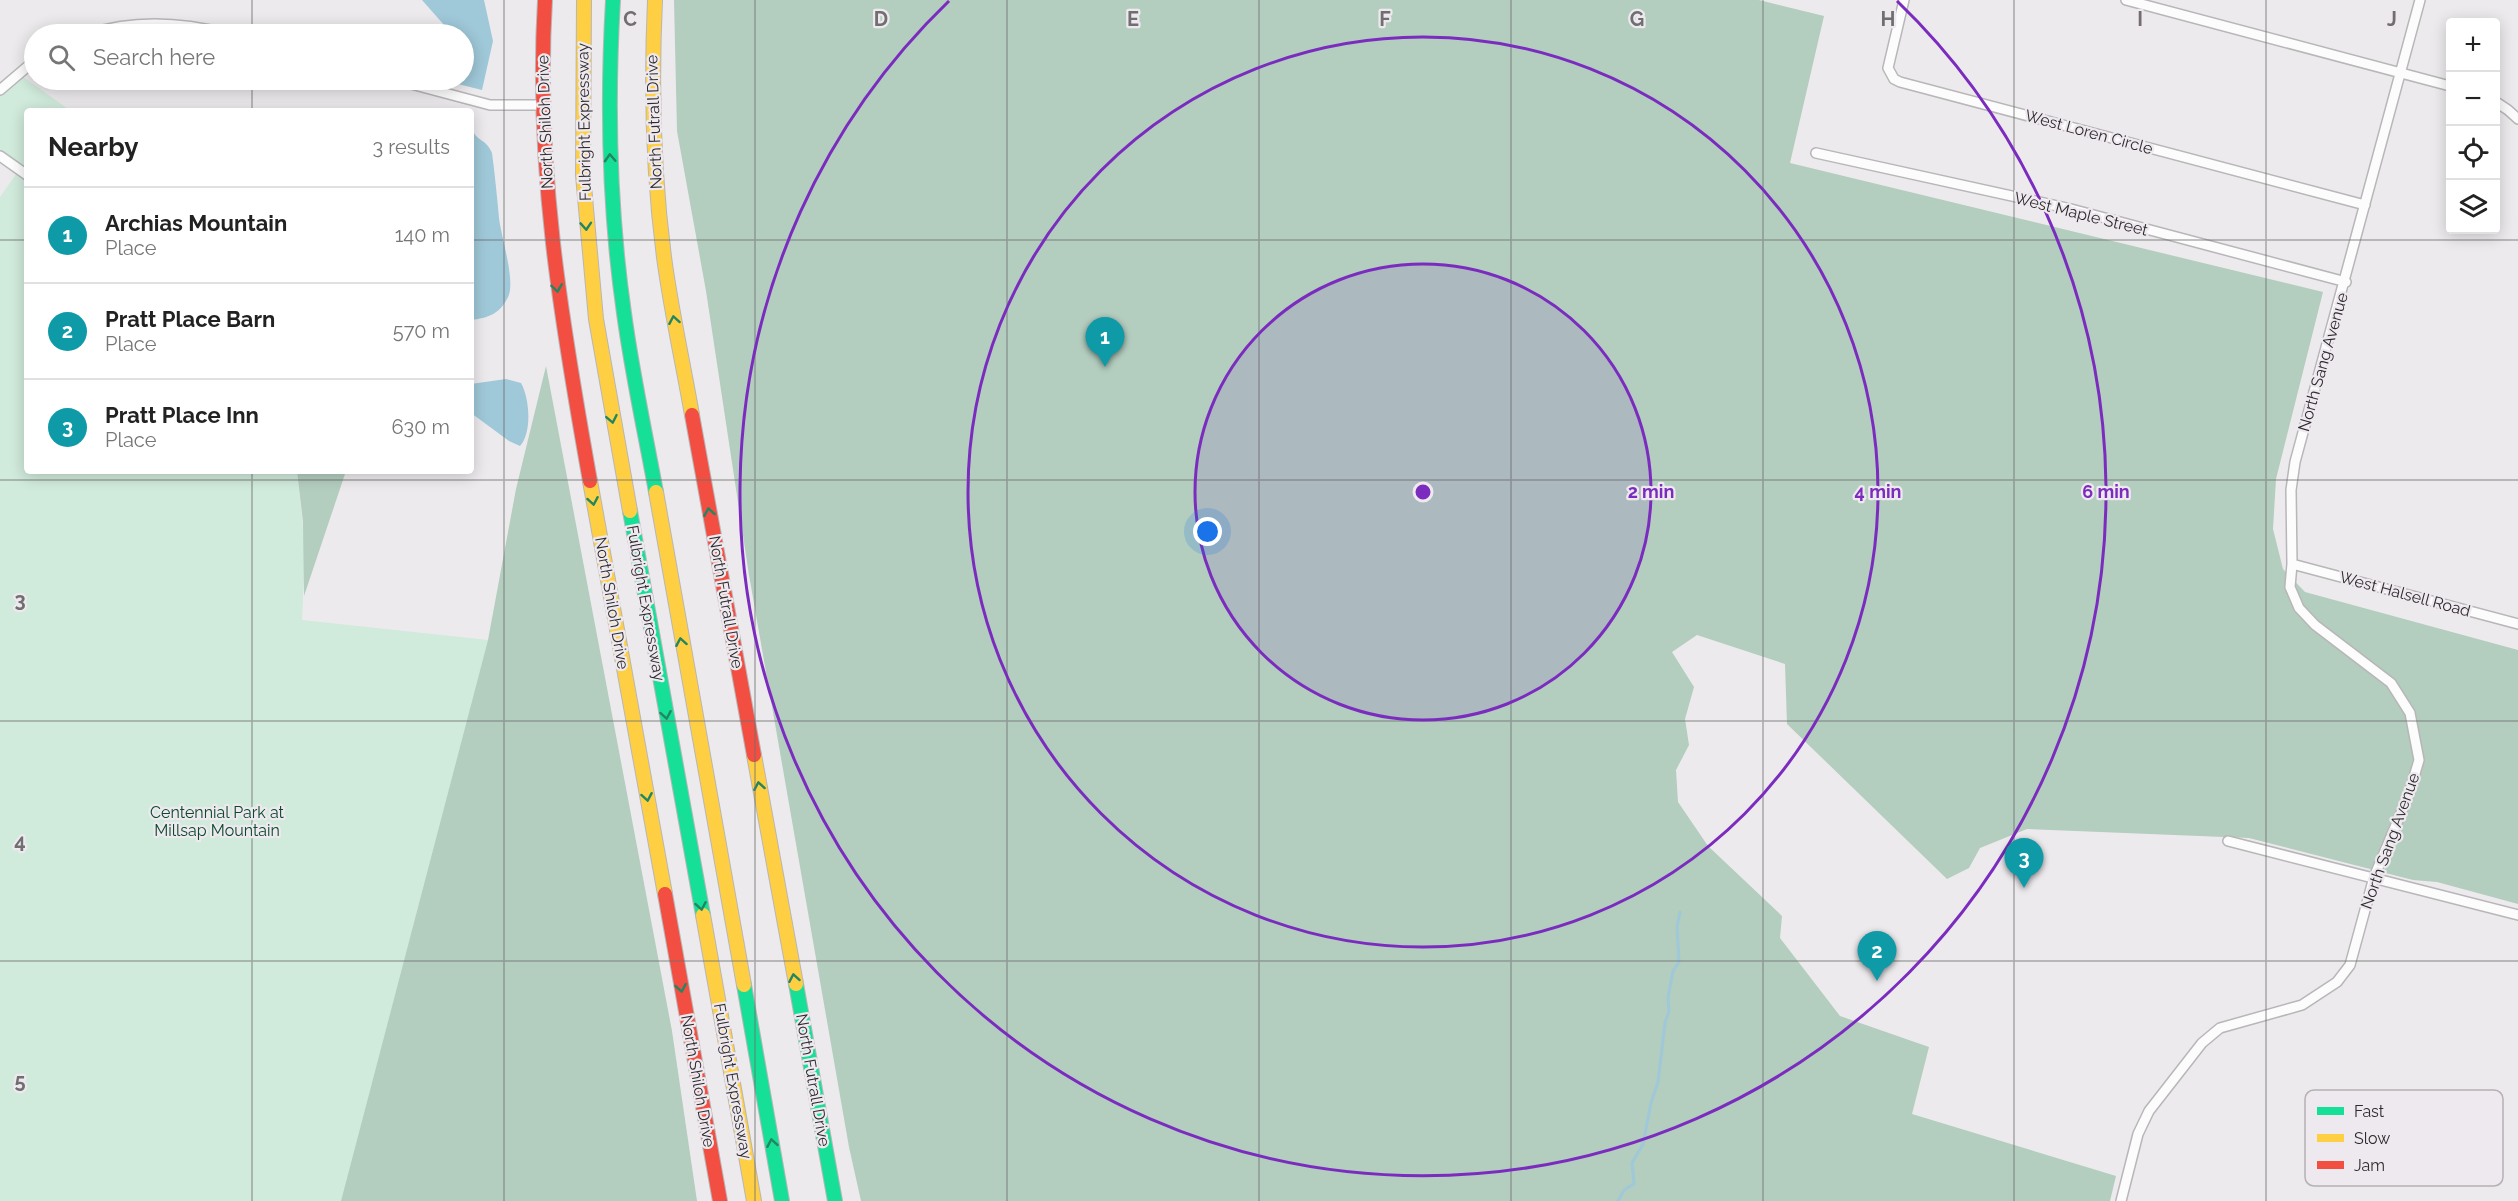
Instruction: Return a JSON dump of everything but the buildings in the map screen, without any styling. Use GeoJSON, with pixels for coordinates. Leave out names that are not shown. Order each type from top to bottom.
{"type":"FeatureCollection","features":[{"type":"Feature","properties":{"kind":"main road","name":"North Shiloh Drive"},"geometry":{"type":"LineString","coordinates":[[544,0],[543,105],[548,205],[562,324],[720,1201]]}},
{"type":"Feature","properties":{"kind":"main road","name":"Fulbright Expressway"},"geometry":{"type":"LineString","coordinates":[[584,0],[583,175],[596,319],[754,1201]]}},
{"type":"Feature","properties":{"kind":"main road","name":"Fulbright Expressway"},"geometry":{"type":"LineString","coordinates":[[613,0],[609,127],[614,225],[624,314],[642,426],[782,1201]]}},
{"type":"Feature","properties":{"kind":"main road","name":"North Futrall Drive"},"geometry":{"type":"LineString","coordinates":[[655,0],[651,82],[652,128],[664,260],[835,1201]]}},
{"type":"Feature","properties":{"kind":"street","name":"West Loren Circle"},"geometry":{"type":"LineString","coordinates":[[1904,0],[1888,68],[1894,79],[1900,82],[2365,205]]}},
{"type":"Feature","properties":{"kind":"street"},"geometry":{"type":"LineString","coordinates":[[2126,0],[2446,85]]}},
{"type":"Feature","properties":{"kind":"street","name":"North Sang Avenue"},"geometry":{"type":"LineString","coordinates":[[2121,1201],[2138,1134],[2149,1111],[2202,1043],[2220,1028],[2302,1005],[2337,982],[2350,965],[2374,877],[2409,794],[2419,760],[2410,713],[2391,683],[2315,625],[2299,608],[2290,587],[2291,490],[2295,462],[2346,282],[2420,0]]}},
{"type":"Feature","properties":{"kind":"street"},"geometry":{"type":"LineString","coordinates":[[145,24],[166,24]]}},
{"type":"Feature","properties":{"kind":"street"},"geometry":{"type":"LineString","coordinates":[[0,90],[24,70]]}},
{"type":"Feature","properties":{"kind":"street"},"geometry":{"type":"LineString","coordinates":[[434,90],[490,105],[543,105]]}},
{"type":"Feature","properties":{"kind":"street"},"geometry":{"type":"LineString","coordinates":[[2500,105],[2518,119]]}},
{"type":"Feature","properties":{"kind":"street","name":"West Maple Street"},"geometry":{"type":"LineString","coordinates":[[1816,153],[2071,209],[2346,282]]}},
{"type":"Feature","properties":{"kind":"street"},"geometry":{"type":"LineString","coordinates":[[0,156],[24,173]]}},
{"type":"Feature","properties":{"kind":"street","name":"West Halsell Road"},"geometry":{"type":"LineString","coordinates":[[2292,564],[2518,624]]}},
{"type":"Feature","properties":{"kind":"street"},"geometry":{"type":"LineString","coordinates":[[2228,841],[2518,915]]}},
{"type":"Feature","properties":{"kind":"green space"},"geometry":{"type":"Polygon","coordinates":[[[674,0],[1759,0],[1824,16],[1790,163],[2323,292],[2276,479],[2273,529],[2283,569],[2305,592],[2518,650],[2518,904],[2437,882],[2413,880],[2249,838],[2027,829],[1980,848],[1969,868],[1947,879],[1787,724],[1785,664],[1697,635],[1672,652],[1694,687],[1685,719],[1689,745],[1676,770],[1678,802],[1708,846],[1782,916],[1780,938],[1840,1016],[1929,1047],[1912,1114],[2116,1176],[2110,1201],[861,1201],[849,1147],[749,575],[706,291],[677,131],[674,0]]]}},
{"type":"Feature","properties":{"kind":"green space","name":"Centennial Park at Millsap Mountain"},"geometry":{"type":"Polygon","coordinates":[[[19,74],[24,78],[24,90],[41,90],[67,108],[24,108],[24,474],[297,474],[305,546],[302,620],[488,640],[341,1201],[0,1201],[0,197],[19,170],[0,156],[0,90],[19,74]]]}},
{"type":"Feature","properties":{"kind":"green space"},"geometry":{"type":"Polygon","coordinates":[[[546,366],[672,1031],[697,1201],[341,1201],[488,640],[516,489],[546,366]]]}},
{"type":"Feature","properties":{"kind":"green space"},"geometry":{"type":"Polygon","coordinates":[[[297,474],[345,474],[304,596],[303,522],[297,474]]]}},
{"type":"Feature","properties":{"kind":"water"},"geometry":{"type":"Polygon","coordinates":[[[422,0],[484,0],[493,41],[482,90],[474,88],[474,24],[443,24],[422,0]]]}},
{"type":"Feature","properties":{"kind":"water"},"geometry":{"type":"Polygon","coordinates":[[[474,132],[492,153],[499,218],[510,281],[510,290],[505,303],[497,311],[474,320],[474,132]]]}},
{"type":"Feature","properties":{"kind":"water"},"geometry":{"type":"Polygon","coordinates":[[[506,379],[521,383],[528,407],[528,425],[520,446],[509,441],[474,415],[474,384],[506,379]]]}},
{"type":"Feature","properties":{"kind":"waterway"},"geometry":{"type":"LineString","coordinates":[[1618,1201],[1624,1190],[1634,1184],[1632,1163],[1643,1144],[1651,1103],[1658,1082],[1665,1023],[1669,1011],[1668,997],[1673,971],[1679,962],[1677,927],[1680,912]]}},
{"type":"Feature","properties":{"kind":"traffic: fast"},"geometry":{"type":"LineString","coordinates":[[613,0],[610,117],[615,235],[627,335],[656,492]]}},
{"type":"Feature","properties":{"kind":"traffic: fast"},"geometry":{"type":"LineString","coordinates":[[630,511],[703,915]]}},
{"type":"Feature","properties":{"kind":"traffic: fast"},"geometry":{"type":"LineString","coordinates":[[796,984],[835,1201]]}},
{"type":"Feature","properties":{"kind":"traffic: fast"},"geometry":{"type":"LineString","coordinates":[[744,985],[782,1201]]}},
{"type":"Feature","properties":{"kind":"traffic: slow"},"geometry":{"type":"LineString","coordinates":[[584,0],[583,175],[596,319],[630,511]]}},
{"type":"Feature","properties":{"kind":"traffic: slow"},"geometry":{"type":"LineString","coordinates":[[655,0],[653,97],[657,193],[667,277],[692,415]]}},
{"type":"Feature","properties":{"kind":"traffic: slow"},"geometry":{"type":"LineString","coordinates":[[590,481],[665,894]]}},
{"type":"Feature","properties":{"kind":"traffic: slow"},"geometry":{"type":"LineString","coordinates":[[656,492],[744,985]]}},
{"type":"Feature","properties":{"kind":"traffic: slow"},"geometry":{"type":"LineString","coordinates":[[754,755],[796,984]]}},
{"type":"Feature","properties":{"kind":"traffic: slow"},"geometry":{"type":"LineString","coordinates":[[703,915],[754,1201]]}},
{"type":"Feature","properties":{"kind":"traffic: jam"},"geometry":{"type":"LineString","coordinates":[[545,0],[543,62],[547,182],[560,301],[590,481]]}},
{"type":"Feature","properties":{"kind":"traffic: jam"},"geometry":{"type":"LineString","coordinates":[[692,415],[754,755]]}},
{"type":"Feature","properties":{"kind":"traffic: jam"},"geometry":{"type":"LineString","coordinates":[[665,894],[720,1201]]}},
{"type":"Feature","properties":{"kind":"place","name":"Archias Mountain"},"geometry":{"type":"Point","coordinates":[1105,367]}},
{"type":"Feature","properties":{"kind":"place","name":"Pratt Place Inn"},"geometry":{"type":"Point","coordinates":[2024,888]}},
{"type":"Feature","properties":{"kind":"place","name":"Pratt Place Barn"},"geometry":{"type":"Point","coordinates":[1877,981]}}]}
